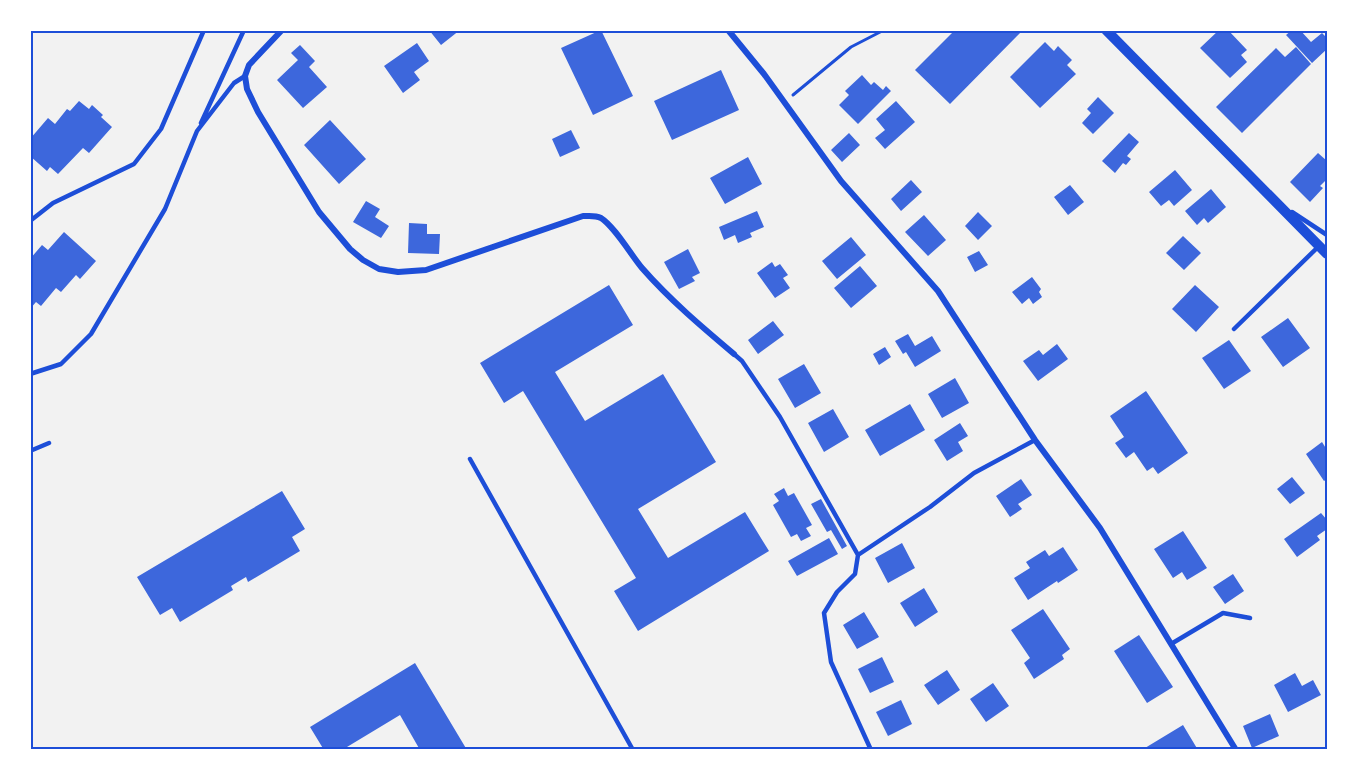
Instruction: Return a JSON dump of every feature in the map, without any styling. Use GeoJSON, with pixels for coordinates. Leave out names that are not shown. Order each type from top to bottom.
{"type":"FeatureCollection","features":[{"type":"Feature","properties":{"kind":"street"},"geometry":{"type":"LineString","coordinates":[[282,30],[249,65],[245,76],[247,89],[258,112],[319,212],[350,249],[363,260],[379,269],[399,272],[426,270],[583,216],[593,215],[602,219],[609,226],[642,269],[684,312],[734,354]]}},
{"type":"Feature","properties":{"kind":"street"},"geometry":{"type":"LineString","coordinates":[[728,30],[841,181],[938,291],[1035,440],[1100,528],[1236,750]]}},
{"type":"Feature","properties":{"kind":"street"},"geometry":{"type":"LineString","coordinates":[[1106,30],[1323,250]]}},
{"type":"Feature","properties":{"kind":"lane"},"geometry":{"type":"LineString","coordinates":[[30,221],[54,203],[134,164],[161,129],[204,30]]}},
{"type":"Feature","properties":{"kind":"lane"},"geometry":{"type":"LineString","coordinates":[[30,374],[61,364],[91,334],[165,209],[197,131],[244,30]]}},
{"type":"Feature","properties":{"kind":"lane"},"geometry":{"type":"LineString","coordinates":[[197,131],[234,83],[245,76]]}},
{"type":"Feature","properties":{"kind":"lane"},"geometry":{"type":"LineString","coordinates":[[1276,202],[1327,235]]}},
{"type":"Feature","properties":{"kind":"lane"},"geometry":{"type":"LineString","coordinates":[[1234,329],[1323,250]]}},
{"type":"Feature","properties":{"kind":"lane"},"geometry":{"type":"LineString","coordinates":[[734,354],[742,361],[780,417],[858,555],[855,574],[837,592],[824,613],[831,662],[871,750]]}},
{"type":"Feature","properties":{"kind":"lane"},"geometry":{"type":"LineString","coordinates":[[858,555],[930,507],[974,473],[1035,440]]}},
{"type":"Feature","properties":{"kind":"lane"},"geometry":{"type":"LineString","coordinates":[[30,451],[49,443]]}},
{"type":"Feature","properties":{"kind":"lane"},"geometry":{"type":"LineString","coordinates":[[470,459],[633,750]]}},
{"type":"Feature","properties":{"kind":"lane"},"geometry":{"type":"LineString","coordinates":[[1172,644],[1223,613],[1250,618]]}},
{"type":"Feature","properties":{"kind":"path"},"geometry":{"type":"LineString","coordinates":[[784,102],[851,47],[884,30]]}},
{"type":"Feature","properties":{"kind":"building"},"geometry":{"type":"Polygon","coordinates":[[[429,30],[460,30],[441,45],[429,30]]]}},
{"type":"Feature","properties":{"kind":"building"},"geometry":{"type":"Polygon","coordinates":[[[601,30],[633,96],[593,115],[561,48],[601,30]]]}},
{"type":"Feature","properties":{"kind":"building"},"geometry":{"type":"Polygon","coordinates":[[[955,30],[1023,30],[950,104],[915,70],[955,30]]]}},
{"type":"Feature","properties":{"kind":"building"},"geometry":{"type":"Polygon","coordinates":[[[1219,30],[1228,30],[1247,50],[1241,55],[1247,62],[1230,78],[1200,48],[1219,30]]]}},
{"type":"Feature","properties":{"kind":"building"},"geometry":{"type":"Polygon","coordinates":[[[1292,30],[1300,30],[1311,42],[1322,33],[1327,38],[1327,49],[1312,63],[1286,35],[1292,30]]]}},
{"type":"Feature","properties":{"kind":"building"},"geometry":{"type":"Polygon","coordinates":[[[1045,42],[1054,51],[1058,46],[1072,60],[1067,65],[1076,74],[1040,108],[1010,77],[1045,42]]]}},
{"type":"Feature","properties":{"kind":"building"},"geometry":{"type":"Polygon","coordinates":[[[417,43],[429,61],[414,72],[420,80],[403,93],[384,66],[417,43]]]}},
{"type":"Feature","properties":{"kind":"building"},"geometry":{"type":"Polygon","coordinates":[[[300,45],[315,61],[309,67],[327,87],[303,108],[277,80],[298,60],[291,53],[300,45]]]}},
{"type":"Feature","properties":{"kind":"building"},"geometry":{"type":"Polygon","coordinates":[[[1296,47],[1311,64],[1242,133],[1216,107],[1276,48],[1285,57],[1296,47]]]}},
{"type":"Feature","properties":{"kind":"building"},"geometry":{"type":"Polygon","coordinates":[[[721,70],[739,110],[672,140],[654,101],[721,70]]]}},
{"type":"Feature","properties":{"kind":"building"},"geometry":{"type":"Polygon","coordinates":[[[862,75],[871,85],[874,82],[883,90],[886,86],[891,91],[858,124],[839,105],[849,95],[845,91],[862,75]]]}},
{"type":"Feature","properties":{"kind":"building"},"geometry":{"type":"Polygon","coordinates":[[[1098,97],[1114,113],[1093,134],[1082,123],[1091,113],[1087,109],[1098,97]]]}},
{"type":"Feature","properties":{"kind":"building"},"geometry":{"type":"Polygon","coordinates":[[[79,101],[89,109],[92,105],[112,127],[89,153],[83,148],[58,174],[50,167],[47,171],[30,156],[30,139],[48,118],[55,124],[67,109],[70,111],[79,101]]]}},
{"type":"Feature","properties":{"kind":"building"},"geometry":{"type":"Polygon","coordinates":[[[896,101],[915,122],[885,149],[875,138],[885,130],[876,119],[896,101]]]}},
{"type":"Feature","properties":{"kind":"building"},"geometry":{"type":"Polygon","coordinates":[[[330,120],[366,159],[339,184],[304,145],[330,120]]]}},
{"type":"Feature","properties":{"kind":"building"},"geometry":{"type":"Polygon","coordinates":[[[571,130],[580,148],[560,157],[552,139],[571,130]]]}},
{"type":"Feature","properties":{"kind":"building"},"geometry":{"type":"Polygon","coordinates":[[[849,133],[860,145],[842,162],[831,150],[849,133]]]}},
{"type":"Feature","properties":{"kind":"building"},"geometry":{"type":"Polygon","coordinates":[[[1129,133],[1139,142],[1127,156],[1131,159],[1126,165],[1123,163],[1115,173],[1102,161],[1129,133]]]}},
{"type":"Feature","properties":{"kind":"building"},"geometry":{"type":"Polygon","coordinates":[[[1318,153],[1327,161],[1327,179],[1320,186],[1323,188],[1310,202],[1290,182],[1318,153]]]}},
{"type":"Feature","properties":{"kind":"building"},"geometry":{"type":"Polygon","coordinates":[[[748,157],[762,184],[725,204],[710,178],[748,157]]]}},
{"type":"Feature","properties":{"kind":"building"},"geometry":{"type":"Polygon","coordinates":[[[1175,170],[1192,190],[1174,206],[1169,200],[1161,206],[1149,192],[1175,170]]]}},
{"type":"Feature","properties":{"kind":"building"},"geometry":{"type":"Polygon","coordinates":[[[911,180],[922,192],[901,211],[891,199],[911,180]]]}},
{"type":"Feature","properties":{"kind":"building"},"geometry":{"type":"Polygon","coordinates":[[[1070,185],[1084,202],[1068,215],[1054,197],[1070,185]]]}},
{"type":"Feature","properties":{"kind":"building"},"geometry":{"type":"Polygon","coordinates":[[[1211,189],[1226,207],[1208,223],[1204,218],[1197,225],[1185,211],[1211,189]]]}},
{"type":"Feature","properties":{"kind":"building"},"geometry":{"type":"Polygon","coordinates":[[[366,201],[380,209],[375,217],[389,226],[381,238],[353,222],[366,201]]]}},
{"type":"Feature","properties":{"kind":"building"},"geometry":{"type":"Polygon","coordinates":[[[757,211],[764,227],[750,233],[752,237],[738,243],[735,235],[724,240],[719,227],[757,211]]]}},
{"type":"Feature","properties":{"kind":"building"},"geometry":{"type":"Polygon","coordinates":[[[978,212],[992,226],[978,240],[965,226],[978,212]]]}},
{"type":"Feature","properties":{"kind":"building"},"geometry":{"type":"Polygon","coordinates":[[[924,215],[946,240],[928,256],[905,232],[924,215]]]}},
{"type":"Feature","properties":{"kind":"building"},"geometry":{"type":"Polygon","coordinates":[[[409,223],[427,224],[427,234],[440,234],[439,254],[408,253],[409,223]]]}},
{"type":"Feature","properties":{"kind":"building"},"geometry":{"type":"Polygon","coordinates":[[[64,232],[96,261],[80,279],[76,275],[61,292],[56,288],[41,306],[36,302],[30,309],[30,259],[42,245],[48,250],[64,232]]]}},
{"type":"Feature","properties":{"kind":"building"},"geometry":{"type":"Polygon","coordinates":[[[1183,236],[1201,253],[1184,270],[1166,253],[1183,236]]]}},
{"type":"Feature","properties":{"kind":"building"},"geometry":{"type":"Polygon","coordinates":[[[851,237],[866,255],[837,279],[822,261],[851,237]]]}},
{"type":"Feature","properties":{"kind":"building"},"geometry":{"type":"Polygon","coordinates":[[[688,249],[700,273],[692,277],[695,281],[679,289],[664,262],[688,249]]]}},
{"type":"Feature","properties":{"kind":"building"},"geometry":{"type":"Polygon","coordinates":[[[979,251],[988,265],[975,272],[967,257],[979,251]]]}},
{"type":"Feature","properties":{"kind":"building"},"geometry":{"type":"Polygon","coordinates":[[[772,262],[775,267],[780,264],[788,275],[783,278],[790,288],[775,298],[757,273],[772,262]]]}},
{"type":"Feature","properties":{"kind":"building"},"geometry":{"type":"Polygon","coordinates":[[[860,266],[877,286],[851,308],[834,288],[860,266]]]}},
{"type":"Feature","properties":{"kind":"building"},"geometry":{"type":"Polygon","coordinates":[[[1032,277],[1041,289],[1039,292],[1042,297],[1033,304],[1029,298],[1022,304],[1012,292],[1032,277]]]}},
{"type":"Feature","properties":{"kind":"building"},"geometry":{"type":"Polygon","coordinates":[[[609,285],[633,325],[555,372],[585,421],[663,374],[716,462],[638,509],[668,558],[745,512],[769,551],[638,631],[614,591],[636,578],[523,391],[504,403],[480,363],[609,285]]]}},
{"type":"Feature","properties":{"kind":"building"},"geometry":{"type":"Polygon","coordinates":[[[1195,285],[1219,307],[1196,332],[1172,309],[1195,285]]]}},
{"type":"Feature","properties":{"kind":"building"},"geometry":{"type":"Polygon","coordinates":[[[1288,318],[1310,348],[1283,367],[1261,337],[1288,318]]]}},
{"type":"Feature","properties":{"kind":"building"},"geometry":{"type":"Polygon","coordinates":[[[773,321],[784,335],[758,354],[748,340],[773,321]]]}},
{"type":"Feature","properties":{"kind":"building"},"geometry":{"type":"Polygon","coordinates":[[[908,334],[915,346],[932,336],[941,351],[915,367],[906,352],[903,354],[895,341],[908,334]]]}},
{"type":"Feature","properties":{"kind":"building"},"geometry":{"type":"Polygon","coordinates":[[[1229,340],[1251,371],[1224,389],[1202,358],[1229,340]]]}},
{"type":"Feature","properties":{"kind":"building"},"geometry":{"type":"Polygon","coordinates":[[[1057,344],[1068,359],[1038,381],[1023,361],[1039,350],[1043,355],[1057,344]]]}},
{"type":"Feature","properties":{"kind":"building"},"geometry":{"type":"Polygon","coordinates":[[[885,347],[891,357],[879,365],[873,354],[885,347]]]}},
{"type":"Feature","properties":{"kind":"building"},"geometry":{"type":"Polygon","coordinates":[[[804,364],[821,393],[795,408],[778,379],[804,364]]]}},
{"type":"Feature","properties":{"kind":"building"},"geometry":{"type":"Polygon","coordinates":[[[955,378],[969,403],[942,418],[928,394],[955,378]]]}},
{"type":"Feature","properties":{"kind":"building"},"geometry":{"type":"Polygon","coordinates":[[[1146,391],[1188,453],[1158,474],[1153,467],[1147,471],[1134,452],[1126,458],[1115,443],[1124,437],[1110,416],[1146,391]]]}},
{"type":"Feature","properties":{"kind":"building"},"geometry":{"type":"Polygon","coordinates":[[[910,404],[925,430],[880,456],[865,430],[910,404]]]}},
{"type":"Feature","properties":{"kind":"building"},"geometry":{"type":"Polygon","coordinates":[[[833,409],[849,437],[824,452],[808,423],[833,409]]]}},
{"type":"Feature","properties":{"kind":"building"},"geometry":{"type":"Polygon","coordinates":[[[960,423],[968,436],[958,442],[963,451],[947,461],[934,440],[960,423]]]}},
{"type":"Feature","properties":{"kind":"building"},"geometry":{"type":"Polygon","coordinates":[[[1322,442],[1327,450],[1327,479],[1324,481],[1306,454],[1322,442]]]}},
{"type":"Feature","properties":{"kind":"building"},"geometry":{"type":"Polygon","coordinates":[[[1292,477],[1305,493],[1290,504],[1277,489],[1292,477]]]}},
{"type":"Feature","properties":{"kind":"building"},"geometry":{"type":"Polygon","coordinates":[[[1021,479],[1032,495],[1018,504],[1022,509],[1010,517],[996,496],[1021,479]]]}},
{"type":"Feature","properties":{"kind":"building"},"geometry":{"type":"Polygon","coordinates":[[[784,488],[788,496],[794,493],[812,525],[806,528],[811,536],[801,541],[797,534],[791,537],[773,505],[779,501],[774,494],[784,488]]]}},
{"type":"Feature","properties":{"kind":"building"},"geometry":{"type":"Polygon","coordinates":[[[282,491],[305,529],[292,537],[300,551],[248,582],[246,577],[231,586],[233,590],[180,622],[172,608],[160,615],[137,577],[282,491]]]}},
{"type":"Feature","properties":{"kind":"building"},"geometry":{"type":"Polygon","coordinates":[[[821,499],[847,546],[842,549],[831,530],[827,532],[811,504],[821,499]]]}},
{"type":"Feature","properties":{"kind":"building"},"geometry":{"type":"Polygon","coordinates":[[[1321,513],[1327,520],[1327,529],[1317,536],[1320,540],[1297,557],[1284,539],[1321,513]]]}},
{"type":"Feature","properties":{"kind":"building"},"geometry":{"type":"Polygon","coordinates":[[[1183,531],[1207,568],[1187,580],[1182,572],[1173,578],[1154,549],[1183,531]]]}},
{"type":"Feature","properties":{"kind":"building"},"geometry":{"type":"Polygon","coordinates":[[[829,538],[838,554],[797,576],[788,561],[829,538]]]}},
{"type":"Feature","properties":{"kind":"building"},"geometry":{"type":"Polygon","coordinates":[[[902,543],[915,568],[888,583],[875,558],[902,543]]]}},
{"type":"Feature","properties":{"kind":"building"},"geometry":{"type":"Polygon","coordinates":[[[1063,547],[1078,570],[1028,600],[1014,578],[1030,568],[1026,562],[1045,550],[1049,556],[1063,547]]]}},
{"type":"Feature","properties":{"kind":"building"},"geometry":{"type":"Polygon","coordinates":[[[1233,574],[1244,591],[1225,604],[1213,587],[1233,574]]]}},
{"type":"Feature","properties":{"kind":"building"},"geometry":{"type":"Polygon","coordinates":[[[924,588],[938,612],[915,627],[900,603],[924,588]]]}},
{"type":"Feature","properties":{"kind":"building"},"geometry":{"type":"Polygon","coordinates":[[[1043,609],[1070,649],[1062,655],[1064,659],[1034,679],[1024,663],[1030,658],[1011,630],[1043,609]]]}},
{"type":"Feature","properties":{"kind":"building"},"geometry":{"type":"Polygon","coordinates":[[[864,612],[879,637],[857,649],[843,625],[864,612]]]}},
{"type":"Feature","properties":{"kind":"building"},"geometry":{"type":"Polygon","coordinates":[[[1139,635],[1173,687],[1147,703],[1114,651],[1139,635]]]}},
{"type":"Feature","properties":{"kind":"building"},"geometry":{"type":"Polygon","coordinates":[[[882,657],[894,682],[870,693],[858,669],[882,657]]]}},
{"type":"Feature","properties":{"kind":"building"},"geometry":{"type":"Polygon","coordinates":[[[415,663],[467,750],[420,750],[400,715],[342,750],[324,750],[310,727],[415,663]]]}},
{"type":"Feature","properties":{"kind":"building"},"geometry":{"type":"Polygon","coordinates":[[[947,670],[960,690],[938,705],[924,685],[947,670]]]}},
{"type":"Feature","properties":{"kind":"building"},"geometry":{"type":"Polygon","coordinates":[[[1295,673],[1302,686],[1313,680],[1321,695],[1288,712],[1274,685],[1295,673]]]}},
{"type":"Feature","properties":{"kind":"building"},"geometry":{"type":"Polygon","coordinates":[[[993,683],[1009,706],[986,722],[970,699],[993,683]]]}},
{"type":"Feature","properties":{"kind":"building"},"geometry":{"type":"Polygon","coordinates":[[[901,700],[912,724],[888,736],[876,712],[901,700]]]}},
{"type":"Feature","properties":{"kind":"building"},"geometry":{"type":"Polygon","coordinates":[[[1270,714],[1279,736],[1252,748],[1243,726],[1270,714]]]}},
{"type":"Feature","properties":{"kind":"building"},"geometry":{"type":"Polygon","coordinates":[[[1183,725],[1198,750],[1146,750],[1145,748],[1183,725]]]}}]}
